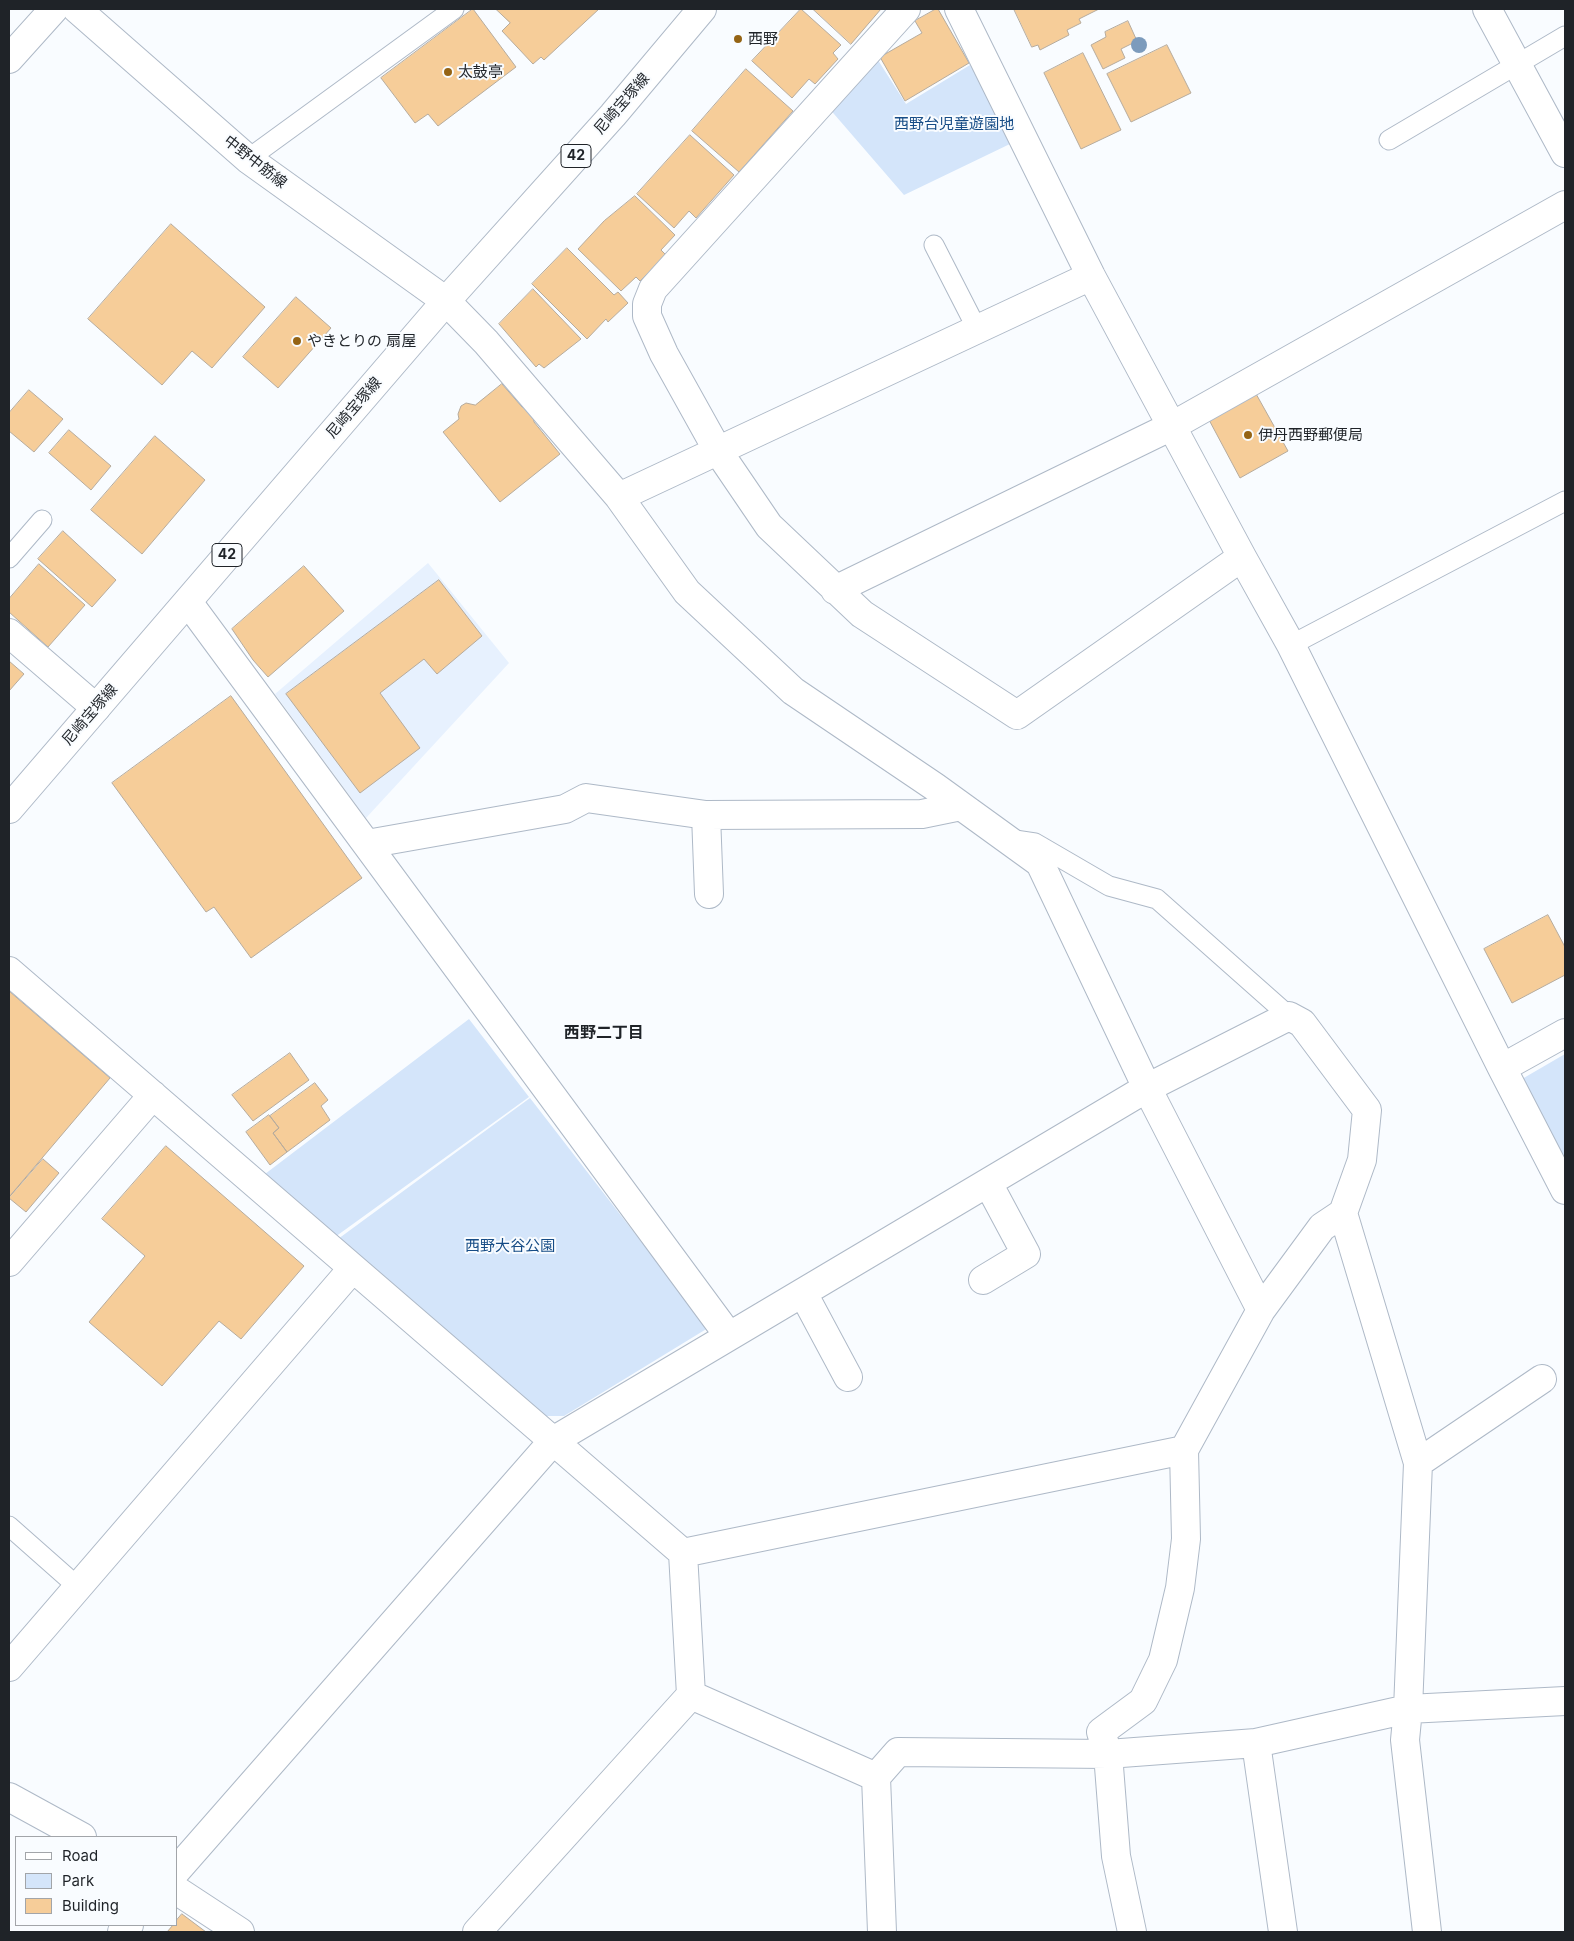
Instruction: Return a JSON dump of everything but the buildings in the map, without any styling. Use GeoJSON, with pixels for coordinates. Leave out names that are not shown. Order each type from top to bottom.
{"type":"FeatureCollection","features":[{"type":"Feature","properties":{"kind":"street"},"geometry":{"type":"LineString","coordinates":[[9,59],[54,9]]}},
{"type":"Feature","properties":{"kind":"street","name":"中野中筋線"},"geometry":{"type":"LineString","coordinates":[[77,9],[248,159],[446,301],[486,342],[619,498],[687,592],[793,691],[961,806],[1040,863],[1147,1088],[1261,1310]]}},
{"type":"Feature","properties":{"kind":"street","name":"尼崎宝塚線"},"geometry":{"type":"LineString","coordinates":[[9,809],[446,301],[612,115],[702,9]]}},
{"type":"Feature","properties":{"kind":"street"},"geometry":{"type":"LineString","coordinates":[[906,9],[653,289],[647,304],[647,316],[664,354],[718,451],[769,526],[862,614],[1017,716],[1242,557]]}},
{"type":"Feature","properties":{"kind":"street"},"geometry":{"type":"LineString","coordinates":[[959,9],[1091,276],[1291,645],[1565,1190]]}},
{"type":"Feature","properties":{"kind":"street"},"geometry":{"type":"LineString","coordinates":[[1487,9],[1565,153]]}},
{"type":"Feature","properties":{"kind":"street"},"geometry":{"type":"LineString","coordinates":[[835,590],[1172,426],[1565,206]]}},
{"type":"Feature","properties":{"kind":"street"},"geometry":{"type":"LineString","coordinates":[[619,498],[1091,276]]}},
{"type":"Feature","properties":{"kind":"street"},"geometry":{"type":"LineString","coordinates":[[188,602],[729,1336]]}},
{"type":"Feature","properties":{"kind":"street"},"geometry":{"type":"LineString","coordinates":[[9,633],[96,708]]}},
{"type":"Feature","properties":{"kind":"street"},"geometry":{"type":"LineString","coordinates":[[367,844],[565,809],[586,798],[706,815],[922,814],[961,806]]}},
{"type":"Feature","properties":{"kind":"street"},"geometry":{"type":"LineString","coordinates":[[706,815],[709,894]]}},
{"type":"Feature","properties":{"kind":"street"},"geometry":{"type":"LineString","coordinates":[[9,971],[682,1553],[691,1695],[477,1932]]}},
{"type":"Feature","properties":{"kind":"street"},"geometry":{"type":"LineString","coordinates":[[178,1868],[553,1441],[1147,1088],[1288,1016],[1302,1023],[1367,1110],[1362,1160],[1343,1213],[1418,1463],[1408,1709],[1405,1740],[1427,1932]]}},
{"type":"Feature","properties":{"kind":"street"},"geometry":{"type":"LineString","coordinates":[[1502,1068],[1565,1033]]}},
{"type":"Feature","properties":{"kind":"street"},"geometry":{"type":"LineString","coordinates":[[9,1262],[153,1095]]}},
{"type":"Feature","properties":{"kind":"street"},"geometry":{"type":"LineString","coordinates":[[983,1280],[1026,1254],[988,1182]]}},
{"type":"Feature","properties":{"kind":"street"},"geometry":{"type":"LineString","coordinates":[[1132,1932],[1116,1856],[1108,1754],[1101,1732],[1143,1700],[1163,1660],[1180,1588],[1186,1539],[1184,1450],[1261,1310],[1322,1227],[1343,1213]]}},
{"type":"Feature","properties":{"kind":"street"},"geometry":{"type":"LineString","coordinates":[[9,1667],[353,1268]]}},
{"type":"Feature","properties":{"kind":"street"},"geometry":{"type":"LineString","coordinates":[[803,1293],[848,1377]]}},
{"type":"Feature","properties":{"kind":"street"},"geometry":{"type":"LineString","coordinates":[[1418,1463],[1542,1380]]}},
{"type":"Feature","properties":{"kind":"street"},"geometry":{"type":"LineString","coordinates":[[682,1553],[1184,1450]]}},
{"type":"Feature","properties":{"kind":"street"},"geometry":{"type":"LineString","coordinates":[[691,1695],[876,1777]]}},
{"type":"Feature","properties":{"kind":"street"},"geometry":{"type":"LineString","coordinates":[[882,1932],[876,1777],[898,1752],[1108,1754],[1256,1743],[1408,1709],[1565,1701]]}},
{"type":"Feature","properties":{"kind":"street"},"geometry":{"type":"LineString","coordinates":[[1256,1743],[1283,1932]]}},
{"type":"Feature","properties":{"kind":"street"},"geometry":{"type":"LineString","coordinates":[[9,1797],[80,1836]]}},
{"type":"Feature","properties":{"kind":"street"},"geometry":{"type":"LineString","coordinates":[[178,1891],[240,1932]]}},
{"type":"Feature","properties":{"kind":"lane"},"geometry":{"type":"LineString","coordinates":[[248,159],[454,9]]}},
{"type":"Feature","properties":{"kind":"lane"},"geometry":{"type":"LineString","coordinates":[[1389,140],[1565,36]]}},
{"type":"Feature","properties":{"kind":"lane"},"geometry":{"type":"LineString","coordinates":[[934,245],[977,329]]}},
{"type":"Feature","properties":{"kind":"lane"},"geometry":{"type":"LineString","coordinates":[[1291,645],[1565,501]]}},
{"type":"Feature","properties":{"kind":"lane"},"geometry":{"type":"LineString","coordinates":[[9,558],[42,520]]}},
{"type":"Feature","properties":{"kind":"lane"},"geometry":{"type":"LineString","coordinates":[[1007,839],[1035,843],[1109,886],[1157,898],[1288,1016]]}},
{"type":"Feature","properties":{"kind":"lane"},"geometry":{"type":"LineString","coordinates":[[9,1526],[78,1588]]}},
{"type":"Feature","properties":{"kind":"shaded area"},"geometry":{"type":"Polygon","coordinates":[[[428,563],[509,663],[366,818],[275,694],[428,563]]]}},
{"type":"Feature","properties":{"kind":"green space","name":"西野台児童遊園地"},"geometry":{"type":"Polygon","coordinates":[[[876,57],[906,104],[970,65],[1012,143],[904,195],[828,107],[876,57]]]}},
{"type":"Feature","properties":{"kind":"green space"},"geometry":{"type":"Polygon","coordinates":[[[469,1019],[529,1097],[335,1237],[265,1174],[469,1019]]]}},
{"type":"Feature","properties":{"kind":"green space"},"geometry":{"type":"Polygon","coordinates":[[[1565,1054],[1565,1171],[1522,1079],[1565,1054]]]}},
{"type":"Feature","properties":{"kind":"green space","name":"西野大谷公園"},"geometry":{"type":"Polygon","coordinates":[[[530,1098],[708,1328],[564,1416],[544,1416],[338,1239],[530,1098]]]}},
{"type":"Feature","properties":{"kind":"place","name":"西野"},"geometry":{"type":"Point","coordinates":[738,39]}},
{"type":"Feature","properties":{"kind":"place","name":"太鼓亭"},"geometry":{"type":"Point","coordinates":[448,72]}},
{"type":"Feature","properties":{"kind":"place","name":"やきとりの 扇屋"},"geometry":{"type":"Point","coordinates":[297,341]}},
{"type":"Feature","properties":{"kind":"place","name":"伊丹西野郵便局"},"geometry":{"type":"Point","coordinates":[1248,435]}},
{"type":"Feature","properties":{"kind":"district","name":"西野二丁目"},"geometry":{"type":"Point","coordinates":[604,1033]}}]}
